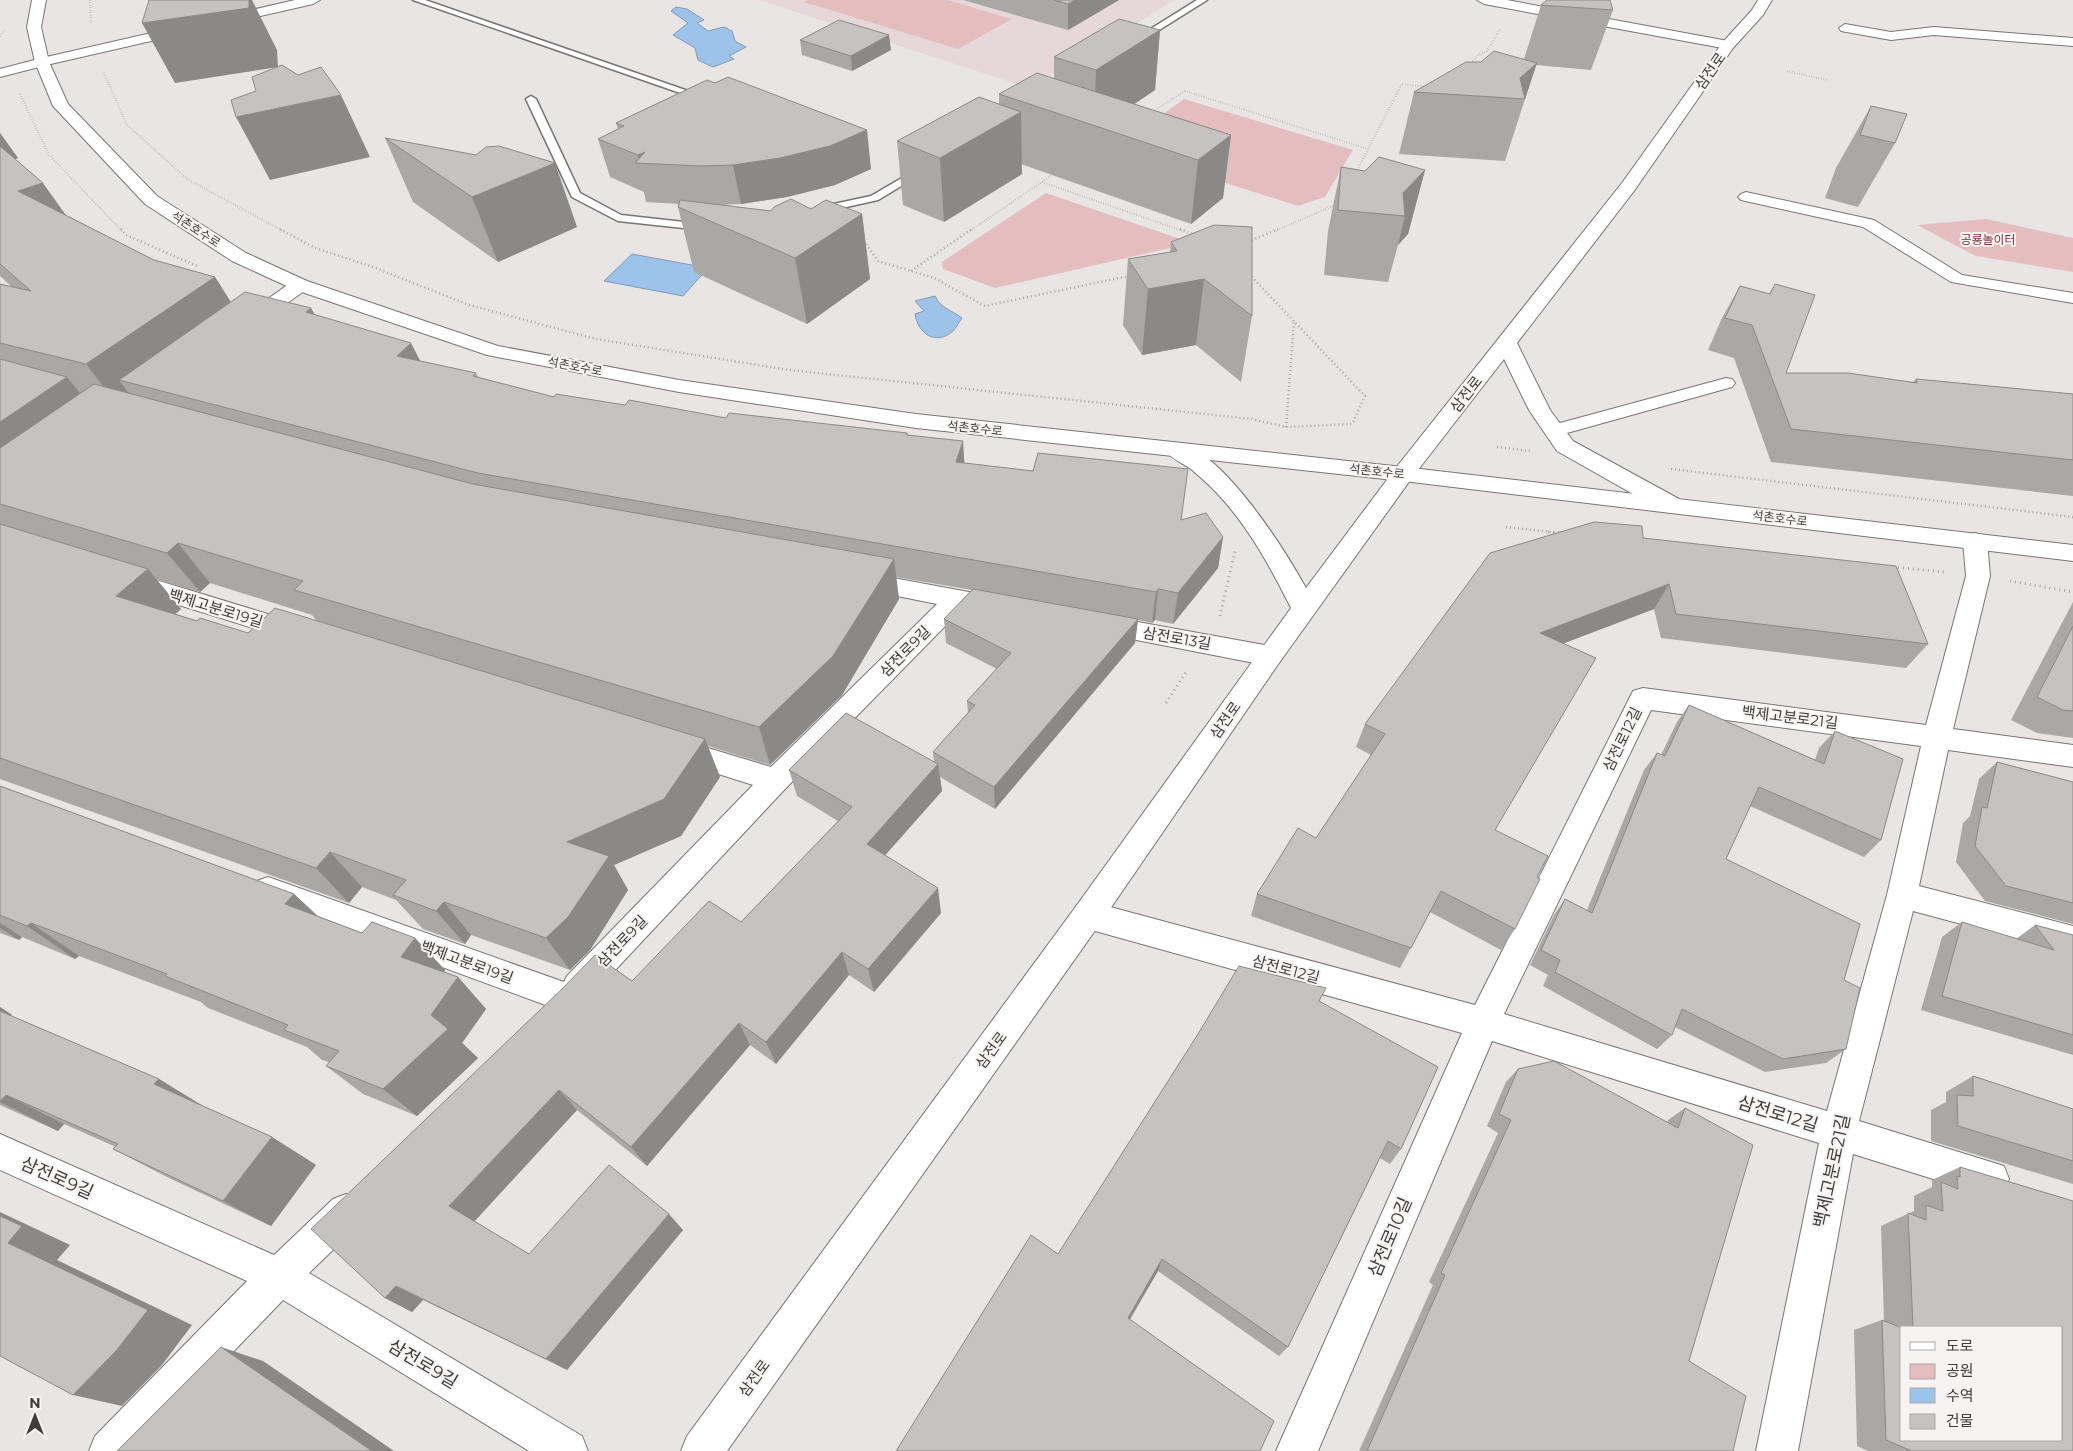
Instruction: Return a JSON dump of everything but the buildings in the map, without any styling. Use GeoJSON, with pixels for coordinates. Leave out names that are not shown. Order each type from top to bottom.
{"type":"FeatureCollection","features":[{"type":"Feature","properties":{"kind":"street","name":"석촌호수로"},"geometry":{"type":"LineString","coordinates":[[39,0],[34,27],[42,62],[61,106],[151,200],[239,257],[300,284],[494,351],[679,386],[916,422],[1403,474],[2073,553]]}},
{"type":"Feature","properties":{"kind":"street"},"geometry":{"type":"LineString","coordinates":[[0,73],[244,12],[313,0]]}},
{"type":"Feature","properties":{"kind":"street"},"geometry":{"type":"LineString","coordinates":[[1484,0],[1728,45]]}},
{"type":"Feature","properties":{"kind":"street","name":"삼전로"},"geometry":{"type":"LineString","coordinates":[[702,1451],[1088,915],[1304,609],[1403,474],[1628,187],[1728,45],[1758,12],[1765,0]]}},
{"type":"Feature","properties":{"kind":"street"},"geometry":{"type":"LineString","coordinates":[[1845,28],[1891,36],[1934,31],[2073,42]]}},
{"type":"Feature","properties":{"kind":"street"},"geometry":{"type":"LineString","coordinates":[[1746,197],[1868,223],[1957,279],[2073,298]]}},
{"type":"Feature","properties":{"kind":"street"},"geometry":{"type":"LineString","coordinates":[[230,335],[300,284]]}},
{"type":"Feature","properties":{"kind":"street"},"geometry":{"type":"LineString","coordinates":[[1506,342],[1538,405],[1556,436],[1565,446],[1670,505]]}},
{"type":"Feature","properties":{"kind":"street"},"geometry":{"type":"LineString","coordinates":[[1567,427],[1726,383]]}},
{"type":"Feature","properties":{"kind":"street"},"geometry":{"type":"LineString","coordinates":[[1175,449],[1206,470],[1249,515],[1281,563],[1304,609]]}},
{"type":"Feature","properties":{"kind":"street","name":"백제고분로21길"},"geometry":{"type":"LineString","coordinates":[[1777,1451],[1839,1132],[1902,895],[1937,736],[1978,576],[1975,541]]}},
{"type":"Feature","properties":{"kind":"street","name":"백제고분로19길"},"geometry":{"type":"LineString","coordinates":[[114,576],[322,640]]}},
{"type":"Feature","properties":{"kind":"street"},"geometry":{"type":"LineString","coordinates":[[840,577],[1024,611]]}},
{"type":"Feature","properties":{"kind":"street","name":"삼전로9길"},"geometry":{"type":"LineString","coordinates":[[557,1008],[776,780],[957,599]]}},
{"type":"Feature","properties":{"kind":"street","name":"삼전로13길"},"geometry":{"type":"LineString","coordinates":[[1081,621],[1270,656]]}},
{"type":"Feature","properties":{"kind":"street","name":"백제고분로21길"},"geometry":{"type":"LineString","coordinates":[[1643,698],[1937,736],[2073,756]]}},
{"type":"Feature","properties":{"kind":"street","name":"삼전로12길"},"geometry":{"type":"LineString","coordinates":[[1483,1023],[1643,698]]}},
{"type":"Feature","properties":{"kind":"street"},"geometry":{"type":"LineString","coordinates":[[653,742],[776,780]]}},
{"type":"Feature","properties":{"kind":"street","name":"백제고분로19길"},"geometry":{"type":"LineString","coordinates":[[242,880],[557,1008]]}},
{"type":"Feature","properties":{"kind":"street"},"geometry":{"type":"LineString","coordinates":[[1902,895],[2073,940]]}},
{"type":"Feature","properties":{"kind":"street","name":"삼전로12길"},"geometry":{"type":"LineString","coordinates":[[1088,915],[1483,1023],[2017,1187]]}},
{"type":"Feature","properties":{"kind":"street","name":"삼전로10길"},"geometry":{"type":"LineString","coordinates":[[1297,1451],[1483,1023]]}},
{"type":"Feature","properties":{"kind":"street","name":"삼전로9길"},"geometry":{"type":"LineString","coordinates":[[0,1152],[279,1276],[567,1451]]}},
{"type":"Feature","properties":{"kind":"street"},"geometry":{"type":"LineString","coordinates":[[110,1451],[279,1276],[364,1195]]}},
{"type":"Feature","properties":{"kind":"lane"},"geometry":{"type":"LineString","coordinates":[[417,0],[688,93]]}},
{"type":"Feature","properties":{"kind":"lane"},"geometry":{"type":"LineString","coordinates":[[1127,46],[1203,0]]}},
{"type":"Feature","properties":{"kind":"lane"},"geometry":{"type":"LineString","coordinates":[[531,99],[576,195],[618,218],[692,226],[711,224]]}},
{"type":"Feature","properties":{"kind":"lane"},"geometry":{"type":"LineString","coordinates":[[813,211],[874,198],[925,167]]}},
{"type":"Feature","properties":{"kind":"path"},"geometry":{"type":"LineString","coordinates":[[90,0],[91,27]]}},
{"type":"Feature","properties":{"kind":"path"},"geometry":{"type":"LineString","coordinates":[[1473,70],[1471,63],[1478,55],[1487,51],[1514,5]]}},
{"type":"Feature","properties":{"kind":"path"},"geometry":{"type":"LineString","coordinates":[[101,68],[127,125],[187,179],[315,248],[373,267],[469,305],[596,339],[789,370],[1242,418],[1286,427],[1352,424],[1365,396],[1249,275]]}},
{"type":"Feature","properties":{"kind":"path"},"geometry":{"type":"LineString","coordinates":[[1787,71],[1827,80]]}},
{"type":"Feature","properties":{"kind":"path"},"geometry":{"type":"LineString","coordinates":[[1356,172],[1402,84],[1431,88]]}},
{"type":"Feature","properties":{"kind":"path"},"geometry":{"type":"LineString","coordinates":[[1146,116],[1185,91],[1368,149]]}},
{"type":"Feature","properties":{"kind":"path"},"geometry":{"type":"LineString","coordinates":[[911,271],[1058,172]]}},
{"type":"Feature","properties":{"kind":"path"},"geometry":{"type":"LineString","coordinates":[[1042,182],[1199,236]]}},
{"type":"Feature","properties":{"kind":"path"},"geometry":{"type":"LineString","coordinates":[[1244,244],[1340,203]]}},
{"type":"Feature","properties":{"kind":"path"},"geometry":{"type":"LineString","coordinates":[[839,205],[878,261],[934,278],[985,306],[1136,275]]}},
{"type":"Feature","properties":{"kind":"path"},"geometry":{"type":"LineString","coordinates":[[1286,427],[1294,321]]}},
{"type":"Feature","properties":{"kind":"path"},"geometry":{"type":"LineString","coordinates":[[1497,447],[1533,451]]}},
{"type":"Feature","properties":{"kind":"path"},"geometry":{"type":"LineString","coordinates":[[1669,469],[2073,517]]}},
{"type":"Feature","properties":{"kind":"path"},"geometry":{"type":"LineString","coordinates":[[1506,527],[1565,533]]}},
{"type":"Feature","properties":{"kind":"path"},"geometry":{"type":"LineString","coordinates":[[1889,567],[1978,576],[2073,592]]}},
{"type":"Feature","properties":{"kind":"shaded area"},"geometry":{"type":"Polygon","coordinates":[[[759,0],[1175,0],[1029,88],[759,0]]]}},
{"type":"Feature","properties":{"kind":"green space"},"geometry":{"type":"Polygon","coordinates":[[[808,0],[947,0],[1012,19],[958,49],[804,2],[808,0]]]}},
{"type":"Feature","properties":{"kind":"green space"},"geometry":{"type":"Polygon","coordinates":[[[1184,99],[1353,150],[1325,197],[1298,206],[1116,148],[1184,99]]]}},
{"type":"Feature","properties":{"kind":"green space"},"geometry":{"type":"Polygon","coordinates":[[[1046,193],[1192,243],[995,288],[943,269],[942,262],[1046,193]]]}},
{"type":"Feature","properties":{"kind":"green space","name":"공룡놀이터"},"geometry":{"type":"Polygon","coordinates":[[[1986,219],[2073,238],[2073,272],[1976,256],[1917,225],[1986,219]]]}},
{"type":"Feature","properties":{"kind":"water"},"geometry":{"type":"Polygon","coordinates":[[[676,7],[687,9],[704,20],[697,23],[708,31],[724,27],[732,31],[735,41],[746,47],[729,56],[734,59],[713,67],[698,60],[695,48],[673,35],[688,23],[671,11],[676,7]]]}},
{"type":"Feature","properties":{"kind":"water"},"geometry":{"type":"Polygon","coordinates":[[[632,254],[708,268],[683,296],[604,281],[632,254]]]}},
{"type":"Feature","properties":{"kind":"water"},"geometry":{"type":"Polygon","coordinates":[[[935,296],[944,307],[962,318],[953,331],[940,337],[929,336],[924,332],[915,314],[924,311],[915,301],[935,296]]]}}]}
